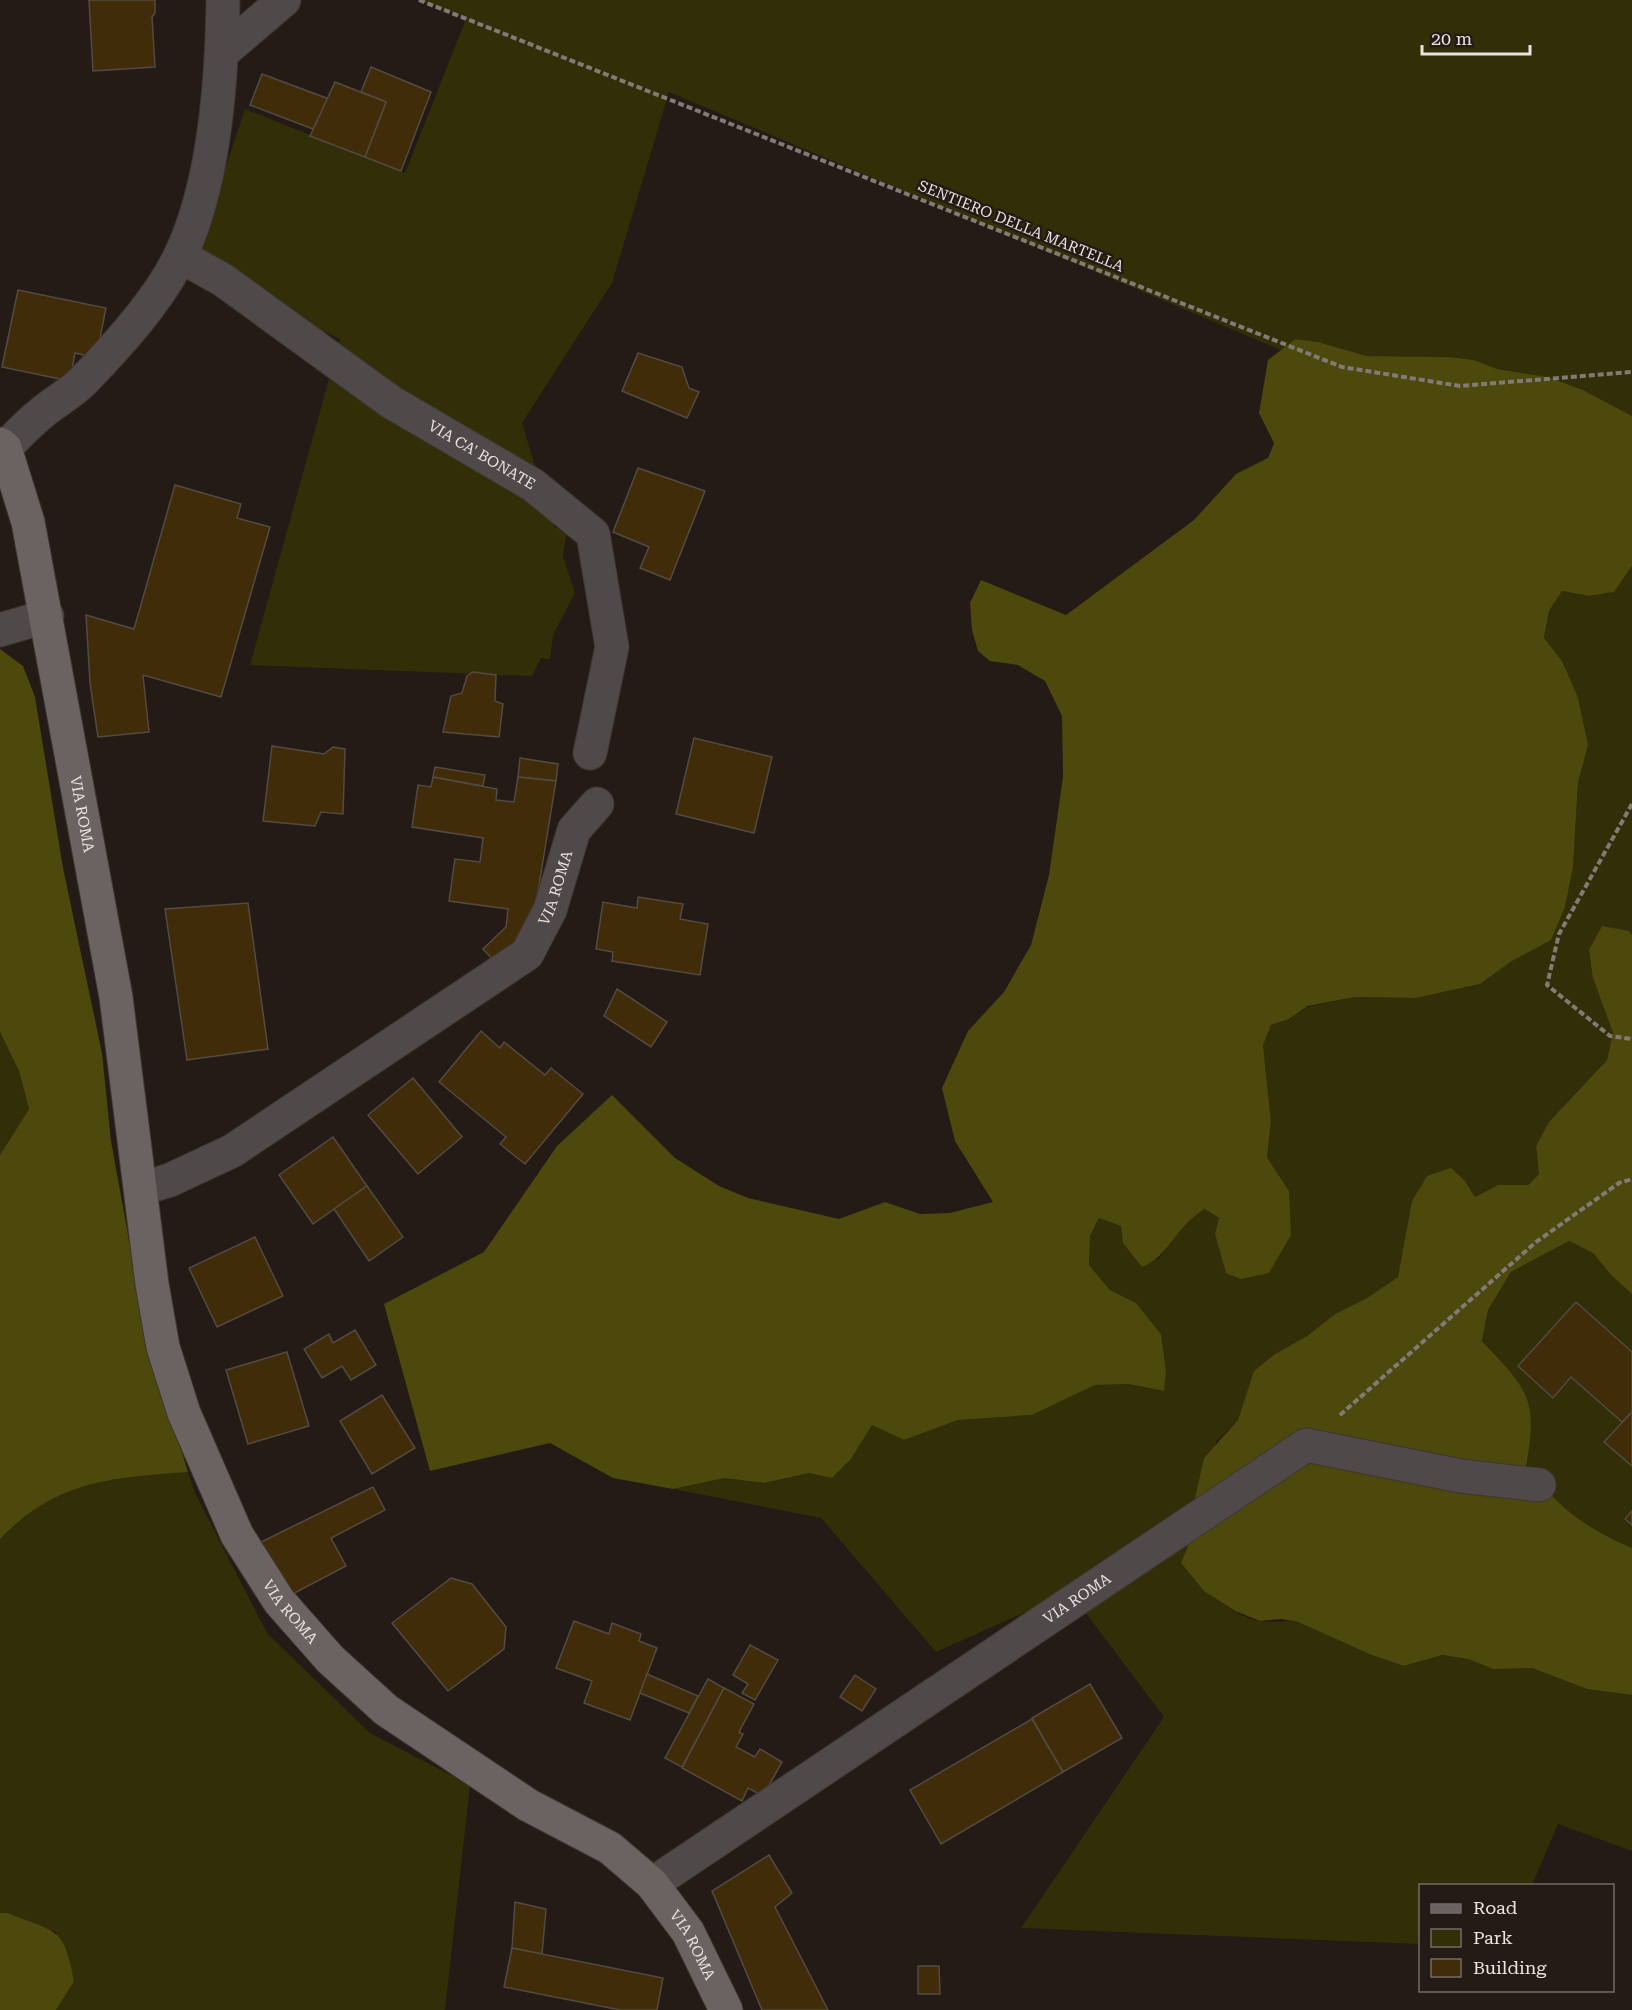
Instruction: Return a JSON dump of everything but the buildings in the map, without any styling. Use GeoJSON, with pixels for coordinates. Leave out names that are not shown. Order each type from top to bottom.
{"type":"FeatureCollection","features":[{"type":"Feature","properties":{"kind":"street"},"geometry":{"type":"LineString","coordinates":[[2,446],[82,382],[147,308],[180,256],[197,213],[206,172],[222,52],[223,0]]}},
{"type":"Feature","properties":{"kind":"street"},"geometry":{"type":"LineString","coordinates":[[222,52],[284,0]]}},
{"type":"Feature","properties":{"kind":"street","name":"VIA CA' BONATE"},"geometry":{"type":"LineString","coordinates":[[180,256],[223,280],[391,402],[533,485],[593,534],[612,648],[591,753]]}},
{"type":"Feature","properties":{"kind":"street","name":"VIA ROMA"},"geometry":{"type":"LineString","coordinates":[[2,446],[28,522],[116,997],[152,1284],[163,1347],[184,1413],[237,1535],[279,1602],[330,1659],[386,1710],[528,1805],[610,1848],[652,1884],[688,1932],[726,2010]]}},
{"type":"Feature","properties":{"kind":"street"},"geometry":{"type":"LineString","coordinates":[[0,630],[47,616]]}},
{"type":"Feature","properties":{"kind":"street","name":"VIA ROMA"},"geometry":{"type":"LineString","coordinates":[[141,1189],[170,1180],[232,1150],[527,954],[550,910],[573,830],[597,804]]}},
{"type":"Feature","properties":{"kind":"street"},"geometry":{"type":"LineString","coordinates":[[1306,1445],[1461,1476],[1539,1485]]}},
{"type":"Feature","properties":{"kind":"street","name":"VIA ROMA"},"geometry":{"type":"LineString","coordinates":[[652,1884],[1306,1445]]}},
{"type":"Feature","properties":{"kind":"path","name":"SENTIERO DELLA MARTELLA"},"geometry":{"type":"LineString","coordinates":[[419,0],[1342,367],[1460,386],[1632,372]]}},
{"type":"Feature","properties":{"kind":"path"},"geometry":{"type":"LineString","coordinates":[[1632,804],[1559,934],[1547,985],[1610,1036],[1632,1038]]}},
{"type":"Feature","properties":{"kind":"path"},"geometry":{"type":"LineString","coordinates":[[1306,1445],[1536,1242],[1619,1182],[1632,1179]]}},
{"type":"Feature","properties":{"kind":"green space"},"geometry":{"type":"Polygon","coordinates":[[[417,0],[1632,0],[1632,416],[1583,390],[1548,377],[1497,369],[1474,360],[1450,357],[1367,356],[1318,342],[1295,339],[1281,350],[669,92],[612,283],[522,423],[554,527],[567,530],[563,556],[575,593],[553,635],[550,659],[541,658],[532,676],[250,665],[340,339],[194,271],[195,261],[245,109],[405,173],[466,19],[417,0]]]}},
{"type":"Feature","properties":{"kind":"green space"},"geometry":{"type":"Polygon","coordinates":[[[1632,566],[1632,935],[1629,931],[1593,978],[1613,1033],[1607,1060],[1568,1102],[1536,1146],[1539,1174],[1528,1185],[1498,1185],[1475,1197],[1465,1181],[1404,1245],[1398,1277],[1367,1298],[1335,1314],[1307,1336],[1275,1354],[1244,1402],[1238,1420],[1216,1442],[1205,1592],[1245,1617],[1265,1622],[1298,1622],[1404,1666],[1442,1655],[1468,1659],[1493,1669],[1532,1668],[1587,1689],[1632,1695],[1632,1851],[1558,1824],[1532,1884],[1419,1884],[1419,1944],[1021,1928],[1164,1717],[1070,1592],[936,1652],[821,1518],[673,1489],[725,1478],[764,1483],[809,1473],[832,1478],[851,1459],[872,1425],[904,1440],[958,1420],[1032,1415],[1095,1385],[1129,1384],[1164,1391],[1161,1334],[1136,1303],[1110,1290],[1089,1265],[1090,1236],[1100,1217],[1121,1226],[1158,1260],[1187,1220],[1205,1209],[1219,1218],[1289,1191],[1267,1157],[1271,1122],[1263,1044],[1271,1025],[1289,1019],[1308,1007],[1355,997],[1416,998],[1480,984],[1512,961],[1565,907],[1573,867],[1578,783],[1588,745],[1562,661],[1544,639],[1549,611],[1562,591],[1589,596],[1614,592],[1632,566]]]}},
{"type":"Feature","properties":{"kind":"green space"},"geometry":{"type":"Polygon","coordinates":[[[0,1032],[19,1071],[29,1109],[0,1155],[0,1032]]]}},
{"type":"Feature","properties":{"kind":"green space"},"geometry":{"type":"Polygon","coordinates":[[[1569,1241],[1593,1253],[1611,1275],[1632,1294],[1632,1548],[1599,1532],[1573,1515],[1526,1467],[1531,1426],[1525,1396],[1509,1371],[1482,1341],[1488,1310],[1511,1272],[1569,1241]]]}},
{"type":"Feature","properties":{"kind":"green space"},"geometry":{"type":"Polygon","coordinates":[[[188,1472],[195,1493],[267,1633],[370,1733],[470,1785],[445,2010],[56,2010],[63,1999],[56,1932],[8,1913],[0,1913],[0,1539],[21,1519],[64,1493],[110,1480],[188,1472]]]}},
{"type":"Feature","properties":{"kind":"shaded area"},"geometry":{"type":"Polygon","coordinates":[[[1295,339],[1318,342],[1367,356],[1450,357],[1474,360],[1497,369],[1548,377],[1583,390],[1632,416],[1632,566],[1614,592],[1589,596],[1562,591],[1549,611],[1544,638],[1562,661],[1578,698],[1588,745],[1578,783],[1573,867],[1565,907],[1551,940],[1512,961],[1480,984],[1416,998],[1355,997],[1308,1006],[1289,1019],[1271,1025],[1263,1045],[1271,1122],[1267,1157],[1289,1191],[1291,1235],[1269,1273],[1241,1279],[1226,1273],[1215,1234],[1219,1218],[1205,1209],[1186,1224],[1160,1255],[1142,1267],[1123,1243],[1121,1226],[1099,1218],[1090,1236],[1089,1265],[1110,1290],[1136,1303],[1161,1334],[1166,1372],[1164,1391],[1129,1384],[1095,1385],[1032,1415],[958,1420],[904,1440],[872,1425],[851,1459],[832,1478],[809,1473],[764,1483],[725,1478],[673,1489],[613,1478],[550,1443],[430,1471],[384,1304],[484,1252],[557,1146],[612,1095],[675,1158],[719,1186],[748,1198],[839,1219],[885,1202],[920,1214],[950,1213],[993,1202],[955,1141],[942,1088],[968,1031],[1004,992],[1031,945],[1049,875],[1063,777],[1062,716],[1045,681],[1018,665],[990,661],[978,651],[972,630],[970,603],[981,580],[1066,615],[1194,520],[1236,474],[1268,458],[1274,443],[1259,413],[1268,360],[1295,339]]]}},
{"type":"Feature","properties":{"kind":"shaded area"},"geometry":{"type":"Polygon","coordinates":[[[0,649],[23,666],[35,697],[63,868],[102,1053],[111,1141],[147,1339],[188,1472],[110,1480],[64,1493],[21,1519],[0,1539],[0,1155],[29,1109],[19,1071],[0,1032],[0,649]]]}},
{"type":"Feature","properties":{"kind":"shaded area"},"geometry":{"type":"Polygon","coordinates":[[[1602,926],[1629,931],[1632,935],[1632,1294],[1611,1275],[1593,1253],[1569,1241],[1511,1272],[1488,1310],[1482,1341],[1510,1371],[1526,1396],[1531,1425],[1526,1467],[1573,1515],[1599,1532],[1632,1548],[1632,1695],[1587,1689],[1532,1668],[1493,1669],[1468,1659],[1442,1655],[1404,1666],[1372,1655],[1298,1622],[1281,1619],[1260,1621],[1235,1611],[1205,1592],[1181,1563],[1197,1525],[1194,1503],[1204,1458],[1238,1420],[1254,1371],[1275,1354],[1307,1336],[1335,1314],[1367,1298],[1398,1277],[1412,1201],[1427,1176],[1451,1168],[1465,1181],[1475,1197],[1498,1185],[1528,1185],[1539,1174],[1536,1146],[1549,1122],[1607,1060],[1613,1033],[1593,978],[1589,950],[1602,926]]]}},
{"type":"Feature","properties":{"kind":"shaded area"},"geometry":{"type":"Polygon","coordinates":[[[0,1913],[8,1913],[48,1929],[62,1941],[74,1981],[56,2010],[0,2010],[0,1913]]]}}]}
